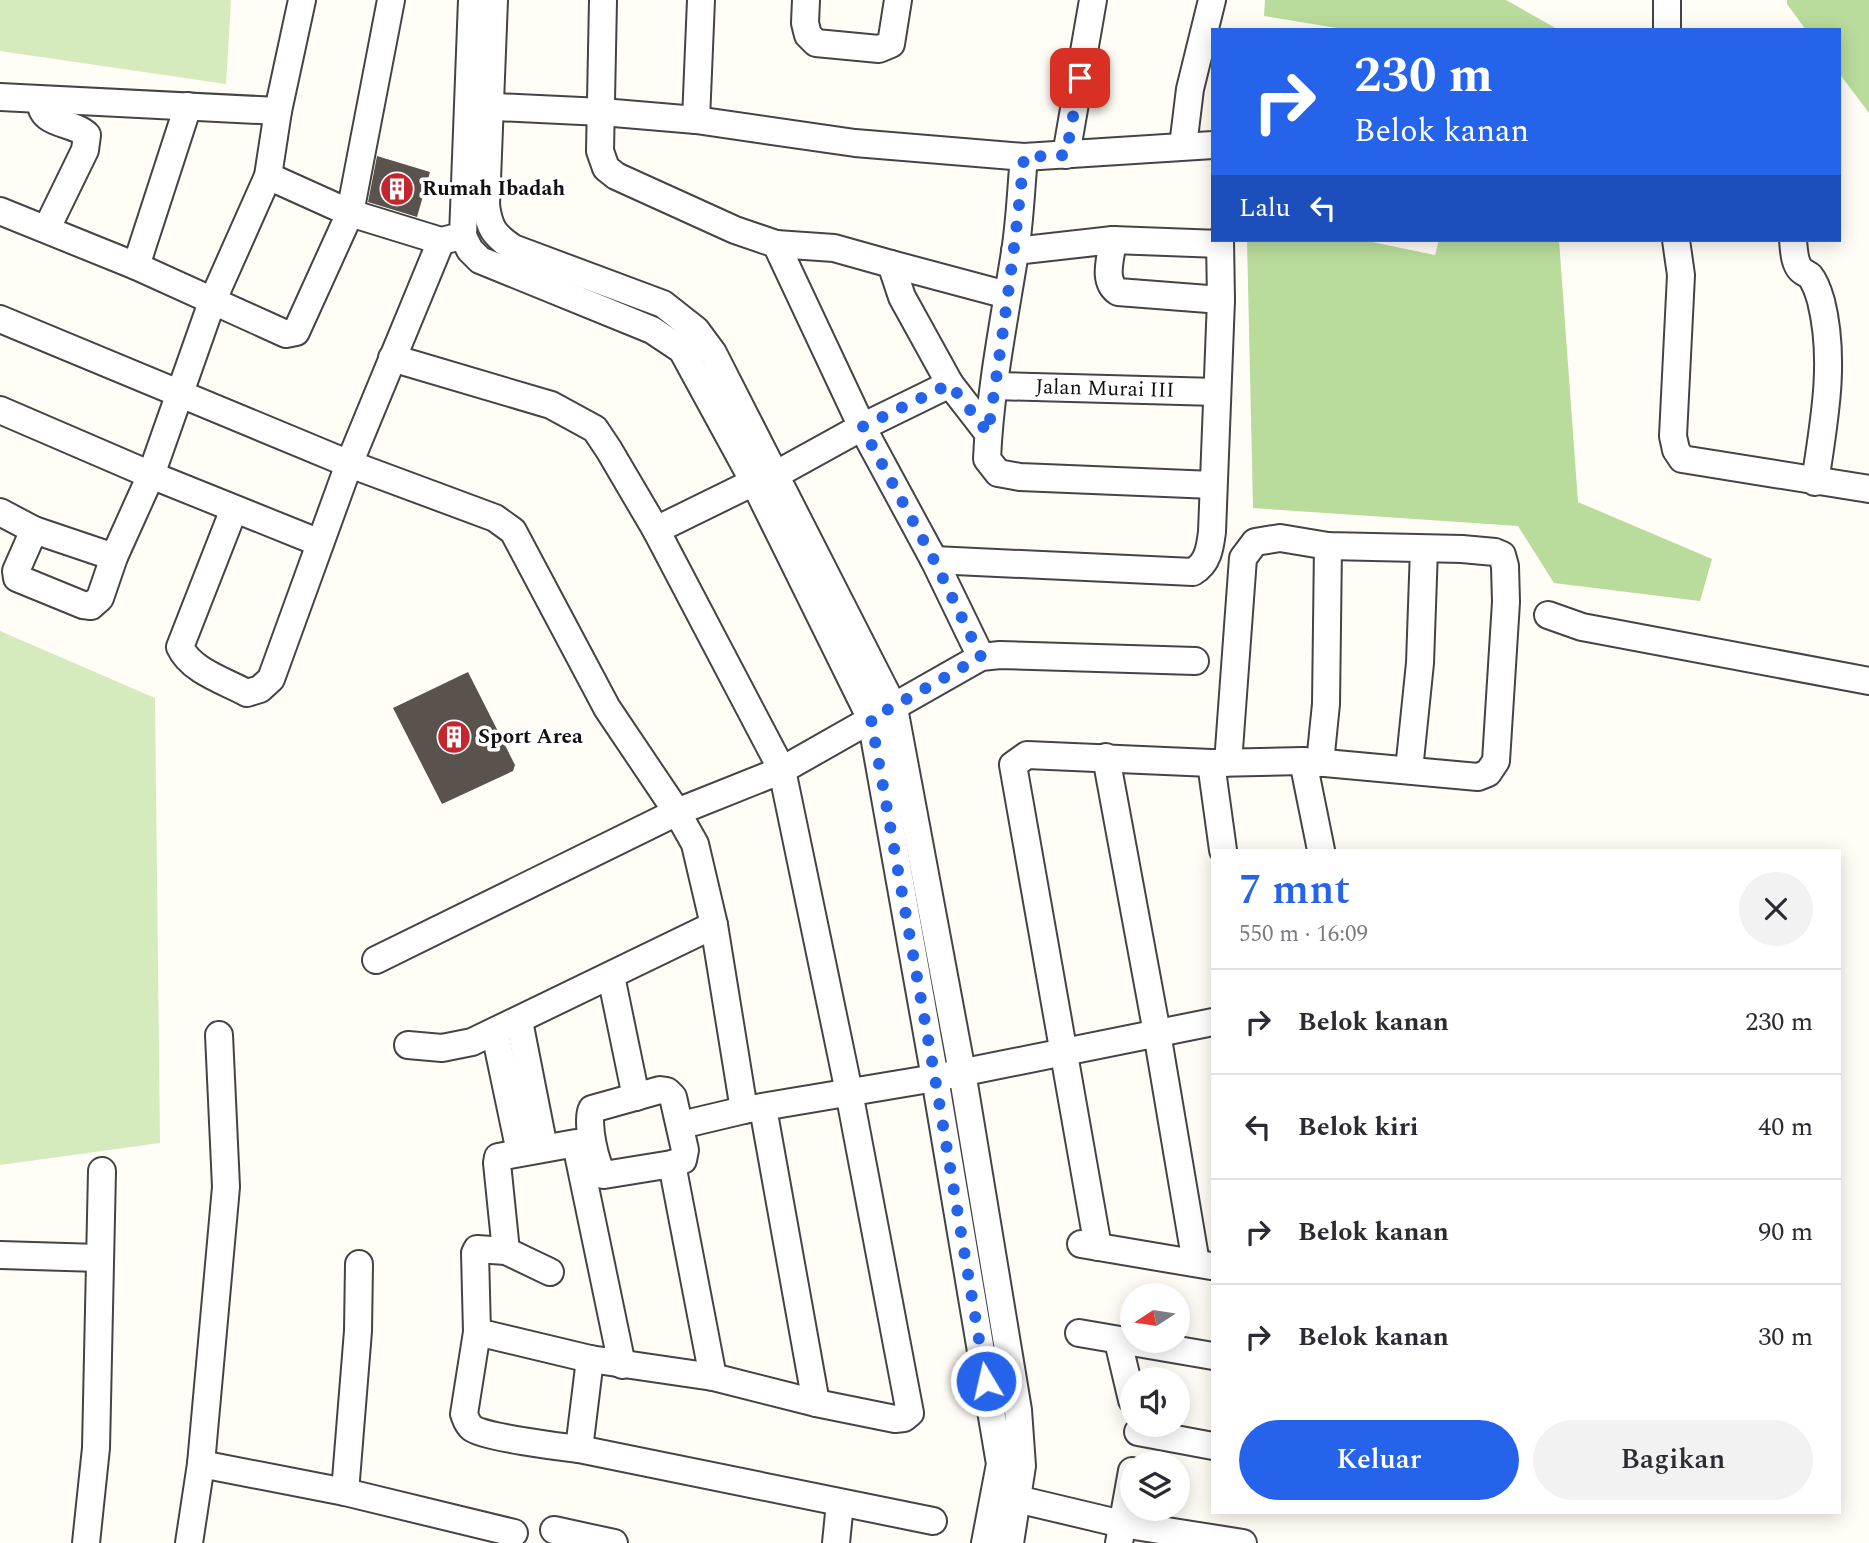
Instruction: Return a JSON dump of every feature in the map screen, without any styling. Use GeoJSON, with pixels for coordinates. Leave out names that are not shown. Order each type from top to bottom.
{"type":"FeatureCollection","features":[{"type":"Feature","properties":{"kind":"street"},"geometry":{"type":"LineString","coordinates":[[34,530],[16,571],[17,578],[83,606],[91,606],[100,598],[114,557],[150,475],[212,302],[268,176],[278,111],[302,0]]}},
{"type":"Feature","properties":{"kind":"street"},"geometry":{"type":"LineString","coordinates":[[0,211],[136,266],[286,334],[296,332],[350,212],[391,0]]}},
{"type":"Feature","properties":{"kind":"street"},"geometry":{"type":"LineString","coordinates":[[472,0],[488,223],[498,238],[513,248],[663,304],[680,316],[696,330],[713,352],[742,437]]}},
{"type":"Feature","properties":{"kind":"street"},"geometry":{"type":"LineString","coordinates":[[234,509],[180,647],[184,657],[197,666],[247,693],[260,689],[271,679],[349,464],[393,358],[452,238],[479,107],[494,0]]}},
{"type":"Feature","properties":{"kind":"street"},"geometry":{"type":"LineString","coordinates":[[603,0],[600,151],[606,167],[617,176],[735,230],[776,244],[834,248],[1007,295]]}},
{"type":"Feature","properties":{"kind":"street"},"geometry":{"type":"LineString","coordinates":[[696,120],[701,0]]}},
{"type":"Feature","properties":{"kind":"street"},"geometry":{"type":"LineString","coordinates":[[806,0],[805,23],[808,35],[816,43],[879,49],[891,44],[898,0]]}},
{"type":"Feature","properties":{"kind":"street"},"geometry":{"type":"LineString","coordinates":[[1066,155],[1093,0]]}},
{"type":"Feature","properties":{"kind":"street"},"geometry":{"type":"LineString","coordinates":[[1183,146],[1189,89],[1206,53],[1212,0]]}},
{"type":"Feature","properties":{"kind":"street"},"geometry":{"type":"LineString","coordinates":[[1667,0],[1667,28]]}},
{"type":"Feature","properties":{"kind":"street"},"geometry":{"type":"LineString","coordinates":[[0,97],[278,111]]}},
{"type":"Feature","properties":{"kind":"street"},"geometry":{"type":"LineString","coordinates":[[41,100],[49,119],[80,130],[86,135],[85,150],[47,229]]}},
{"type":"Feature","properties":{"kind":"street"},"geometry":{"type":"LineString","coordinates":[[136,266],[188,106]]}},
{"type":"Feature","properties":{"kind":"street"},"geometry":{"type":"LineString","coordinates":[[479,107],[601,112],[696,120],[855,143],[1024,157],[1211,145]]}},
{"type":"Feature","properties":{"kind":"street"},"geometry":{"type":"LineString","coordinates":[[1024,157],[1015,251],[988,433],[987,459],[998,473],[1020,477],[1213,485]]}},
{"type":"Feature","properties":{"kind":"street"},"geometry":{"type":"LineString","coordinates":[[268,176],[350,212],[452,238],[480,260],[666,337],[682,350],[742,437],[764,478],[883,713],[962,1072],[1018,1410],[1011,1465],[985,1543]]}},
{"type":"Feature","properties":{"kind":"street"},"geometry":{"type":"LineString","coordinates":[[1015,251],[1113,240],[1211,242]]}},
{"type":"Feature","properties":{"kind":"street"},"geometry":{"type":"LineString","coordinates":[[1113,240],[1108,279],[1112,288],[1118,292],[1221,300]]}},
{"type":"Feature","properties":{"kind":"street"},"geometry":{"type":"LineString","coordinates":[[934,560],[1193,572],[1201,567],[1209,550],[1212,532],[1221,300],[1220,242]]}},
{"type":"Feature","properties":{"kind":"street"},"geometry":{"type":"LineString","coordinates":[[1676,242],[1681,275],[1673,436],[1676,450],[1682,459],[1869,489]]}},
{"type":"Feature","properties":{"kind":"street"},"geometry":{"type":"LineString","coordinates":[[1793,242],[1796,261],[1801,270],[1811,277],[1821,299],[1827,336],[1829,368],[1826,411],[1815,482]]}},
{"type":"Feature","properties":{"kind":"street"},"geometry":{"type":"LineString","coordinates":[[776,244],[862,427],[934,560],[981,657]]}},
{"type":"Feature","properties":{"kind":"street"},"geometry":{"type":"LineString","coordinates":[[891,264],[902,297],[950,384],[988,433]]}},
{"type":"Feature","properties":{"kind":"street"},"geometry":{"type":"LineString","coordinates":[[0,318],[349,464],[495,518],[513,531],[607,708],[677,812],[695,844],[816,1403]]}},
{"type":"Feature","properties":{"kind":"street"},"geometry":{"type":"LineString","coordinates":[[393,358],[551,405],[595,429],[656,530],[782,770],[849,1093],[910,1413],[904,1418],[895,1419],[816,1403],[713,1377],[590,1360],[477,1332]]}},
{"type":"Feature","properties":{"kind":"street"},"geometry":{"type":"LineString","coordinates":[[656,530],[950,384]]}},
{"type":"Feature","properties":{"kind":"street","name":"Jalan Murai III"},"geometry":{"type":"LineString","coordinates":[[995,386],[1217,392]]}},
{"type":"Feature","properties":{"kind":"street"},"geometry":{"type":"LineString","coordinates":[[0,410],[150,475],[320,543]]}},
{"type":"Feature","properties":{"kind":"street"},"geometry":{"type":"LineString","coordinates":[[0,512],[34,530],[114,557]]}},
{"type":"Feature","properties":{"kind":"street"},"geometry":{"type":"LineString","coordinates":[[1106,757],[1157,1033],[1204,1265],[1089,1246],[1064,1051],[1013,765],[1027,755],[1106,757],[1219,763],[1312,762],[1478,777],[1488,773],[1496,761],[1506,602],[1502,555],[1495,552],[1328,546],[1280,538],[1255,542],[1243,558],[1219,763],[1223,849]]}},
{"type":"Feature","properties":{"kind":"street"},"geometry":{"type":"LineString","coordinates":[[1321,849],[1312,762],[1326,704],[1328,546]]}},
{"type":"Feature","properties":{"kind":"street"},"geometry":{"type":"LineString","coordinates":[[1409,770],[1420,663],[1424,549]]}},
{"type":"Feature","properties":{"kind":"street"},"geometry":{"type":"LineString","coordinates":[[1548,615],[1582,627],[1869,681]]}},
{"type":"Feature","properties":{"kind":"street"},"geometry":{"type":"LineString","coordinates":[[376,960],[677,812],[782,770],[981,657],[1000,655],[1195,661]]}},
{"type":"Feature","properties":{"kind":"street"},"geometry":{"type":"LineString","coordinates":[[883,713],[935,1078],[1017,1499],[1010,1543]]}},
{"type":"Feature","properties":{"kind":"street"},"geometry":{"type":"LineString","coordinates":[[408,1045],[442,1048],[472,1042],[495,1033],[714,925]]}},
{"type":"Feature","properties":{"kind":"street"},"geometry":{"type":"LineString","coordinates":[[611,976],[636,1097]]}},
{"type":"Feature","properties":{"kind":"street"},"geometry":{"type":"LineString","coordinates":[[519,1021],[532,1150]]}},
{"type":"Feature","properties":{"kind":"street"},"geometry":{"type":"LineString","coordinates":[[681,1125],[753,1109],[935,1078],[1211,1022]]}},
{"type":"Feature","properties":{"kind":"street"},"geometry":{"type":"LineString","coordinates":[[495,1033],[532,1150]]}},
{"type":"Feature","properties":{"kind":"street"},"geometry":{"type":"LineString","coordinates":[[188,1543],[201,1464],[226,1187],[219,1035]]}},
{"type":"Feature","properties":{"kind":"street"},"geometry":{"type":"LineString","coordinates":[[584,1142],[604,1175],[683,1160],[685,1155],[681,1125],[673,1097],[667,1091],[660,1090],[592,1109],[584,1142],[622,1365]]}},
{"type":"Feature","properties":{"kind":"street"},"geometry":{"type":"LineString","coordinates":[[506,1251],[496,1163],[498,1157],[584,1142]]}},
{"type":"Feature","properties":{"kind":"street"},"geometry":{"type":"LineString","coordinates":[[672,1164],[713,1377]]}},
{"type":"Feature","properties":{"kind":"street"},"geometry":{"type":"LineString","coordinates":[[86,1543],[96,1448],[102,1171]]}},
{"type":"Feature","properties":{"kind":"street"},"geometry":{"type":"LineString","coordinates":[[550,1272],[506,1251],[480,1248],[475,1253],[477,1332],[464,1414],[467,1423],[474,1430],[933,1521]]}},
{"type":"Feature","properties":{"kind":"street"},"geometry":{"type":"LineString","coordinates":[[0,1255],[99,1258]]}},
{"type":"Feature","properties":{"kind":"street"},"geometry":{"type":"LineString","coordinates":[[345,1492],[358,1331],[359,1264]]}},
{"type":"Feature","properties":{"kind":"street"},"geometry":{"type":"LineString","coordinates":[[1079,1334],[1211,1356]]}},
{"type":"Feature","properties":{"kind":"street"},"geometry":{"type":"LineString","coordinates":[[1118,1340],[1124,1367]]}},
{"type":"Feature","properties":{"kind":"street"},"geometry":{"type":"LineString","coordinates":[[579,1449],[590,1360]]}},
{"type":"Feature","properties":{"kind":"street"},"geometry":{"type":"LineString","coordinates":[[1175,1437],[1211,1446]]}},
{"type":"Feature","properties":{"kind":"street"},"geometry":{"type":"LineString","coordinates":[[201,1464],[345,1492],[514,1533]]}},
{"type":"Feature","properties":{"kind":"street"},"geometry":{"type":"LineString","coordinates":[[1017,1499],[1120,1534],[1243,1543]]}},
{"type":"Feature","properties":{"kind":"street"},"geometry":{"type":"LineString","coordinates":[[836,1543],[841,1503]]}},
{"type":"Feature","properties":{"kind":"street"},"geometry":{"type":"LineString","coordinates":[[554,1530],[614,1543]]}},
{"type":"Feature","properties":{"kind":"green space"},"geometry":{"type":"Polygon","coordinates":[[[0,0],[231,0],[226,84],[0,51],[0,0]]]}},
{"type":"Feature","properties":{"kind":"green space"},"geometry":{"type":"Polygon","coordinates":[[[1265,0],[1506,0],[1555,28],[1337,28],[1264,16],[1265,0]]]}},
{"type":"Feature","properties":{"kind":"green space"},"geometry":{"type":"Polygon","coordinates":[[[1787,0],[1869,0],[1869,113],[1841,76],[1841,28],[1805,28],[1787,4],[1787,0]]]}},
{"type":"Feature","properties":{"kind":"green space"},"geometry":{"type":"Polygon","coordinates":[[[1247,242],[1372,242],[1435,255],[1438,242],[1559,242],[1578,502],[1712,559],[1700,601],[1554,583],[1518,526],[1253,508],[1247,242]]]}},
{"type":"Feature","properties":{"kind":"green space"},"geometry":{"type":"Polygon","coordinates":[[[0,631],[155,698],[160,1143],[0,1165],[0,631]]]}},
{"type":"Feature","properties":{"kind":"building","name":"Rumah Ibadah"},"geometry":{"type":"Polygon","coordinates":[[[377,156],[430,172],[417,217],[368,202],[377,156]]]}},
{"type":"Feature","properties":{"kind":"building","name":"Sport Area"},"geometry":{"type":"Polygon","coordinates":[[[468,672],[515,765],[513,771],[442,804],[393,708],[468,672]]]}},
{"type":"Feature","properties":{"kind":"place","name":"Rumah Ibadah"},"geometry":{"type":"Point","coordinates":[397,189]}},
{"type":"Feature","properties":{"kind":"place","name":"Sport Area"},"geometry":{"type":"Point","coordinates":[454,737]}},
{"type":"Feature","properties":{"kind":"route"},"geometry":{"type":"LineString","coordinates":[[986,1381],[871,719],[981,657],[934,560],[862,427],[950,384],[988,433],[1015,251],[1024,157],[1066,155],[1080,78]]}}]}
